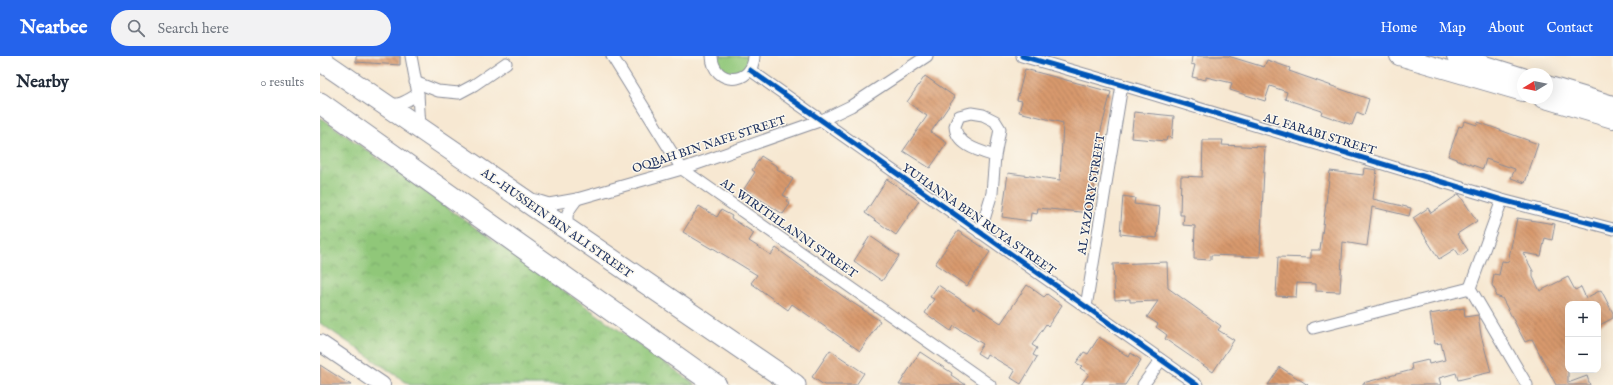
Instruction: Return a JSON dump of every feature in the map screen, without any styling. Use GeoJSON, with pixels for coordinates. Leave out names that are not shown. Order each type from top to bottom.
{"type":"FeatureCollection","features":[{"type":"Feature","properties":{"kind":"highway","name":"AL-HUSSEIN BIN ALI STREET"},"geometry":{"type":"LineString","coordinates":[[320,60],[793,384]]}},
{"type":"Feature","properties":{"kind":"highway"},"geometry":{"type":"LineString","coordinates":[[320,103],[716,385]]}},
{"type":"Feature","properties":{"kind":"main road"},"geometry":{"type":"LineString","coordinates":[[1399,56],[1517,90]]}},
{"type":"Feature","properties":{"kind":"main road"},"geometry":{"type":"LineString","coordinates":[[1456,56],[1517,75]]}},
{"type":"Feature","properties":{"kind":"main road"},"geometry":{"type":"LineString","coordinates":[[1553,87],[1613,105]]}},
{"type":"Feature","properties":{"kind":"main road"},"geometry":{"type":"LineString","coordinates":[[1553,101],[1613,119]]}},
{"type":"Feature","properties":{"kind":"street"},"geometry":{"type":"LineString","coordinates":[[411,56],[418,94],[420,128]]}},
{"type":"Feature","properties":{"kind":"street","name":"AL WIRITHLANNI STREET"},"geometry":{"type":"LineString","coordinates":[[612,56],[682,169],[990,385]]}},
{"type":"Feature","properties":{"kind":"street"},"geometry":{"type":"LineString","coordinates":[[712,56],[714,68],[719,74],[732,79],[745,75],[750,70],[753,64],[754,56]]}},
{"type":"Feature","properties":{"kind":"street","name":"OQBAH BIN NAFE STREET"},"geometry":{"type":"LineString","coordinates":[[516,194],[548,204],[577,198],[682,169],[822,120],[851,106],[927,56]]}},
{"type":"Feature","properties":{"kind":"street","name":"AL FARABI STREET"},"geometry":{"type":"LineString","coordinates":[[1022,56],[1502,200],[1613,229]]}},
{"type":"Feature","properties":{"kind":"street"},"geometry":{"type":"LineString","coordinates":[[415,82],[438,91],[459,93],[474,85],[506,63]]}},
{"type":"Feature","properties":{"kind":"street","name":"YUHANNA BEN RUYA STREET"},"geometry":{"type":"LineString","coordinates":[[750,70],[1197,385]]}},
{"type":"Feature","properties":{"kind":"street","name":"AL YAZORY STREET"},"geometry":{"type":"LineString","coordinates":[[1086,307],[1122,85]]}},
{"type":"Feature","properties":{"kind":"street"},"geometry":{"type":"LineString","coordinates":[[378,100],[393,105],[402,103],[418,94]]}},
{"type":"Feature","properties":{"kind":"street"},"geometry":{"type":"LineString","coordinates":[[980,233],[992,193],[995,156],[1000,129],[995,121],[983,115],[971,113],[959,116],[955,126],[959,138],[972,147],[995,156]]}},
{"type":"Feature","properties":{"kind":"street"},"geometry":{"type":"LineString","coordinates":[[575,235],[566,221],[567,213],[577,198]]}},
{"type":"Feature","properties":{"kind":"street"},"geometry":{"type":"LineString","coordinates":[[1470,288],[1502,200]]}},
{"type":"Feature","properties":{"kind":"street"},"geometry":{"type":"LineString","coordinates":[[1313,328],[1470,288]]}},
{"type":"Feature","properties":{"kind":"street"},"geometry":{"type":"LineString","coordinates":[[1470,288],[1527,385]]}},
{"type":"Feature","properties":{"kind":"street"},"geometry":{"type":"LineString","coordinates":[[320,343],[382,385]]}},
{"type":"Feature","properties":{"kind":"street"},"geometry":{"type":"LineString","coordinates":[[1143,385],[1161,360]]}},
{"type":"Feature","properties":{"kind":"green space"},"geometry":{"type":"Polygon","coordinates":[[[714,56],[751,56],[743,73],[726,75],[714,56]]]}},
{"type":"Feature","properties":{"kind":"green space"},"geometry":{"type":"Polygon","coordinates":[[[320,118],[696,385],[410,385],[320,323],[320,118]]]}},
{"type":"Feature","properties":{"kind":"building"},"geometry":{"type":"Polygon","coordinates":[[[356,56],[400,56],[400,65],[356,62],[356,56]]]}},
{"type":"Feature","properties":{"kind":"building"},"geometry":{"type":"Polygon","coordinates":[[[1192,56],[1228,56],[1264,67],[1267,60],[1290,68],[1289,71],[1369,99],[1364,115],[1357,112],[1352,125],[1321,114],[1322,111],[1285,99],[1287,92],[1270,86],[1265,101],[1230,90],[1232,83],[1206,77],[1206,80],[1192,77],[1195,65],[1191,64],[1192,56]]]}},
{"type":"Feature","properties":{"kind":"building"},"geometry":{"type":"Polygon","coordinates":[[[1025,69],[1111,92],[1100,134],[1091,213],[1038,208],[1037,214],[1031,213],[1030,221],[1002,217],[1008,173],[1060,180],[1063,123],[1019,112],[1022,101],[1017,100],[1025,69]]]}},
{"type":"Feature","properties":{"kind":"building"},"geometry":{"type":"Polygon","coordinates":[[[925,76],[955,97],[931,132],[947,143],[930,168],[903,151],[927,116],[907,102],[925,76]]]}},
{"type":"Feature","properties":{"kind":"building"},"geometry":{"type":"Polygon","coordinates":[[[1134,112],[1174,116],[1172,138],[1167,137],[1166,141],[1131,138],[1134,112]]]}},
{"type":"Feature","properties":{"kind":"building"},"geometry":{"type":"Polygon","coordinates":[[[1465,121],[1477,125],[1478,122],[1538,144],[1525,183],[1511,178],[1515,169],[1486,159],[1483,169],[1448,156],[1459,126],[1462,127],[1465,121]]]}},
{"type":"Feature","properties":{"kind":"building"},"geometry":{"type":"Polygon","coordinates":[[[1203,140],[1223,140],[1222,145],[1265,147],[1260,257],[1211,255],[1211,260],[1194,259],[1195,226],[1183,225],[1184,215],[1180,215],[1181,176],[1202,177],[1203,140]]]}},
{"type":"Feature","properties":{"kind":"building"},"geometry":{"type":"Polygon","coordinates":[[[761,156],[778,167],[777,169],[793,179],[783,195],[788,198],[786,201],[790,204],[783,214],[744,189],[755,172],[752,170],[761,156]]]}},
{"type":"Feature","properties":{"kind":"building"},"geometry":{"type":"Polygon","coordinates":[[[1364,168],[1377,170],[1373,199],[1411,208],[1409,216],[1372,207],[1367,246],[1343,242],[1340,292],[1316,291],[1316,284],[1297,283],[1296,297],[1276,296],[1278,257],[1311,258],[1311,250],[1320,250],[1330,171],[1363,175],[1364,168]]]}},
{"type":"Feature","properties":{"kind":"building"},"geometry":{"type":"Polygon","coordinates":[[[887,179],[919,201],[896,235],[865,213],[887,179]]]}},
{"type":"Feature","properties":{"kind":"building"},"geometry":{"type":"Polygon","coordinates":[[[1459,194],[1477,221],[1457,234],[1468,250],[1460,256],[1455,249],[1439,259],[1413,218],[1428,208],[1431,213],[1459,194]]]}},
{"type":"Feature","properties":{"kind":"building"},"geometry":{"type":"Polygon","coordinates":[[[1123,196],[1135,198],[1134,204],[1160,207],[1157,238],[1120,234],[1123,196]]]}},
{"type":"Feature","properties":{"kind":"building"},"geometry":{"type":"Polygon","coordinates":[[[699,206],[717,217],[721,210],[732,216],[731,218],[754,233],[749,241],[771,255],[776,248],[880,321],[860,351],[792,304],[788,310],[751,283],[757,275],[713,248],[712,249],[683,232],[699,206]]]}},
{"type":"Feature","properties":{"kind":"building"},"geometry":{"type":"Polygon","coordinates":[[[1517,218],[1555,224],[1552,240],[1545,238],[1541,256],[1523,253],[1533,271],[1533,277],[1540,291],[1568,277],[1575,290],[1581,287],[1586,298],[1601,290],[1613,313],[1613,318],[1601,324],[1601,301],[1565,301],[1565,373],[1568,373],[1568,383],[1587,376],[1590,385],[1556,385],[1532,339],[1525,342],[1502,298],[1495,296],[1496,292],[1492,285],[1494,274],[1499,275],[1502,261],[1508,262],[1517,218]]]}},
{"type":"Feature","properties":{"kind":"building"},"geometry":{"type":"Polygon","coordinates":[[[958,231],[990,252],[967,286],[935,264],[958,231]]]}},
{"type":"Feature","properties":{"kind":"building"},"geometry":{"type":"Polygon","coordinates":[[[870,236],[899,256],[882,281],[854,261],[870,236]]]}},
{"type":"Feature","properties":{"kind":"building"},"geometry":{"type":"Polygon","coordinates":[[[1167,262],[1168,288],[1221,326],[1218,330],[1234,340],[1213,372],[1165,339],[1167,335],[1156,327],[1158,324],[1147,317],[1158,301],[1130,302],[1130,299],[1115,300],[1113,264],[1167,262]]]}},
{"type":"Feature","properties":{"kind":"building"},"geometry":{"type":"Polygon","coordinates":[[[938,285],[975,309],[976,307],[1001,323],[1027,285],[1044,297],[1047,294],[1062,305],[1048,326],[1046,324],[1032,345],[1037,348],[1033,355],[1037,357],[1021,384],[1011,378],[1015,371],[1011,368],[987,354],[985,358],[977,353],[983,344],[954,326],[951,331],[925,313],[934,299],[930,297],[938,285]]]}},
{"type":"Feature","properties":{"kind":"building"},"geometry":{"type":"Polygon","coordinates":[[[1464,308],[1465,317],[1478,315],[1481,335],[1491,372],[1458,380],[1456,373],[1439,378],[1441,385],[1363,385],[1363,383],[1412,370],[1411,364],[1428,360],[1429,364],[1445,360],[1441,343],[1435,344],[1430,314],[1464,308]]]}},
{"type":"Feature","properties":{"kind":"building"},"geometry":{"type":"Polygon","coordinates":[[[1099,337],[1129,357],[1131,353],[1141,360],[1125,385],[1081,385],[1089,374],[1080,368],[1082,366],[1076,363],[1084,352],[1088,354],[1099,337]]]}},
{"type":"Feature","properties":{"kind":"building"},"geometry":{"type":"Polygon","coordinates":[[[830,350],[864,373],[856,385],[824,385],[812,377],[830,350]]]}},
{"type":"Feature","properties":{"kind":"building"},"geometry":{"type":"Polygon","coordinates":[[[920,352],[952,373],[951,375],[966,385],[899,385],[920,352]]]}},
{"type":"Feature","properties":{"kind":"building"},"geometry":{"type":"Polygon","coordinates":[[[320,365],[351,385],[320,385],[320,365]]]}},
{"type":"Feature","properties":{"kind":"building"},"geometry":{"type":"Polygon","coordinates":[[[1280,367],[1308,385],[1268,385],[1280,367]]]}},
{"type":"Feature","properties":{"kind":"cycle path"},"geometry":{"type":"LineString","coordinates":[[1022,56],[1502,200],[1613,229]]}},
{"type":"Feature","properties":{"kind":"cycle path"},"geometry":{"type":"LineString","coordinates":[[750,70],[1197,385]]}}]}
